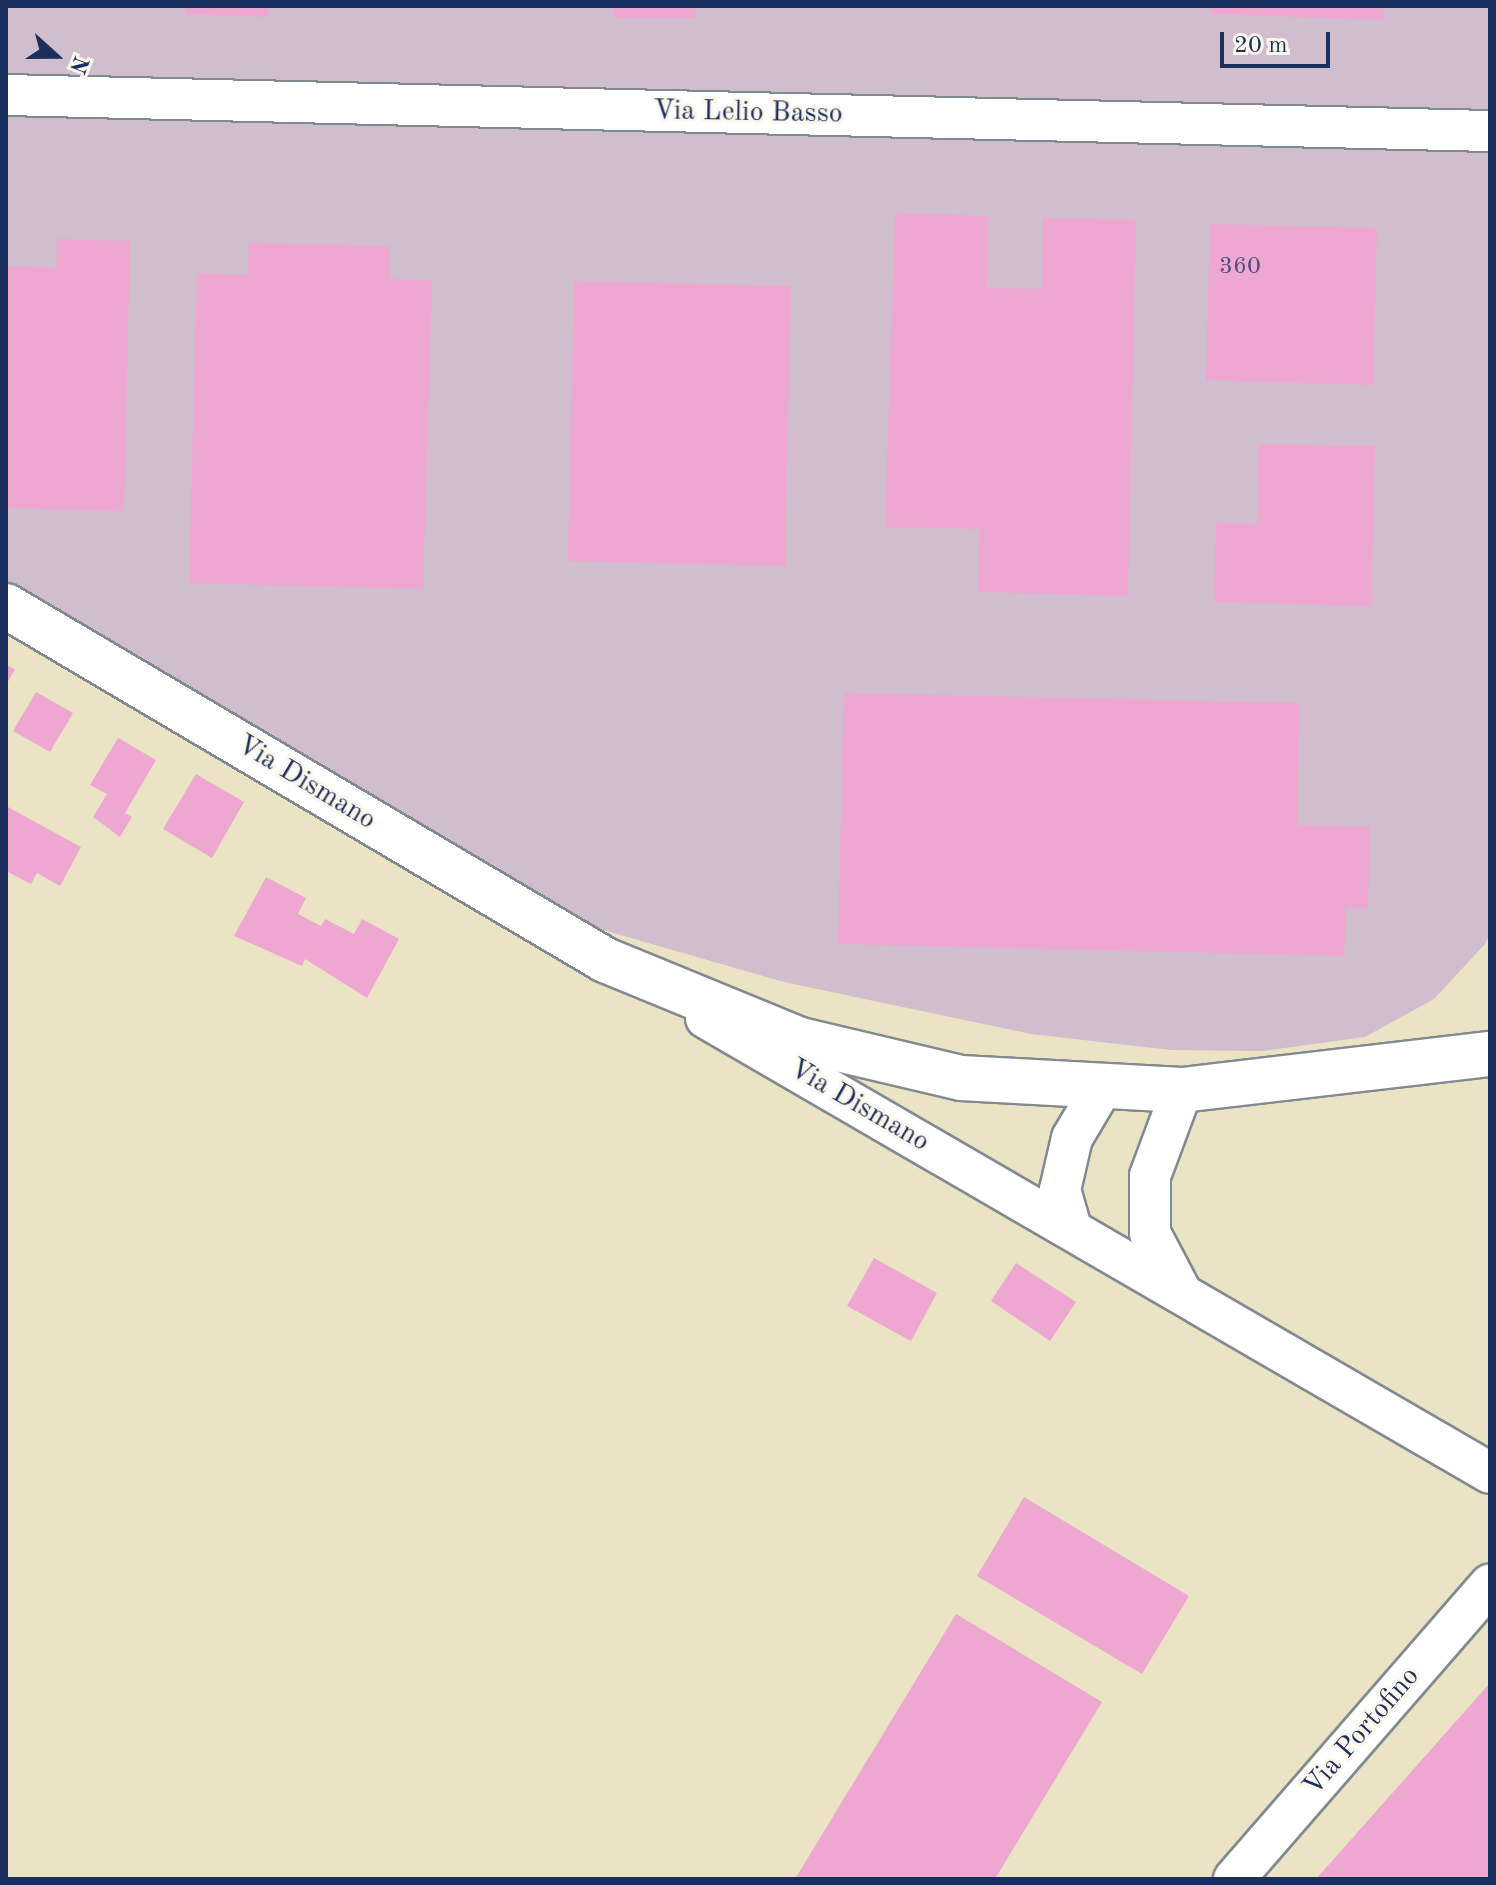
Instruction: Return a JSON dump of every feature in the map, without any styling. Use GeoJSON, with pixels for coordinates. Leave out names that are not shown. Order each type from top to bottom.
{"type":"FeatureCollection","features":[{"type":"Feature","properties":{"kind":"main road","name":"Via Dismano"},"geometry":{"type":"LineString","coordinates":[[6,606],[605,960],[800,1040],[961,1078],[1182,1090],[1490,1054]]}},
{"type":"Feature","properties":{"kind":"street","name":"Via Lelio Basso"},"geometry":{"type":"LineString","coordinates":[[6,95],[1490,131]]}},
{"type":"Feature","properties":{"kind":"street","name":"Via Dismano"},"geometry":{"type":"LineString","coordinates":[[605,960],[1180,1290],[1490,1473]]}},
{"type":"Feature","properties":{"kind":"street"},"geometry":{"type":"LineString","coordinates":[[1071,1228],[1060,1190],[1072,1138],[1103,1086]]}},
{"type":"Feature","properties":{"kind":"street"},"geometry":{"type":"LineString","coordinates":[[1180,1290],[1150,1233],[1150,1176],[1182,1090]]}},
{"type":"Feature","properties":{"kind":"street","name":"Via Portofino"},"geometry":{"type":"LineString","coordinates":[[1234,1879],[1490,1585]]}},
{"type":"Feature","properties":{"kind":"shaded area"},"geometry":{"type":"Polygon","coordinates":[[[6,6],[1490,6],[1490,934],[1485,944],[1434,999],[1365,1037],[1262,1051],[1171,1050],[1031,1034],[784,982],[596,928],[6,581],[6,6]]]}},
{"type":"Feature","properties":{"kind":"building"},"geometry":{"type":"Polygon","coordinates":[[[186,6],[269,6],[268,17],[186,14],[186,6]]]}},
{"type":"Feature","properties":{"kind":"building"},"geometry":{"type":"Polygon","coordinates":[[[614,6],[696,6],[696,18],[614,18],[614,6]]]}},
{"type":"Feature","properties":{"kind":"building"},"geometry":{"type":"Polygon","coordinates":[[[1212,6],[1384,6],[1383,20],[1212,14],[1212,6]]]}},
{"type":"Feature","properties":{"kind":"building"},"geometry":{"type":"Polygon","coordinates":[[[895,213],[988,216],[987,288],[1042,289],[1043,218],[1136,220],[1128,596],[978,592],[980,529],[885,527],[895,213]]]}},
{"type":"Feature","properties":{"kind":"building"},"geometry":{"type":"Polygon","coordinates":[[[1210,224],[1377,228],[1373,385],[1206,380],[1210,224]]]}},
{"type":"Feature","properties":{"kind":"building"},"geometry":{"type":"Polygon","coordinates":[[[57,239],[130,241],[124,511],[6,508],[6,266],[56,268],[57,239]]]}},
{"type":"Feature","properties":{"kind":"building"},"geometry":{"type":"Polygon","coordinates":[[[249,243],[390,246],[389,279],[432,281],[423,589],[189,583],[197,273],[248,275],[249,243]]]}},
{"type":"Feature","properties":{"kind":"building"},"geometry":{"type":"Polygon","coordinates":[[[574,281],[791,286],[785,566],[568,561],[574,281]]]}},
{"type":"Feature","properties":{"kind":"building"},"geometry":{"type":"Polygon","coordinates":[[[1259,444],[1375,446],[1371,606],[1214,602],[1216,523],[1257,524],[1259,444]]]}},
{"type":"Feature","properties":{"kind":"building"},"geometry":{"type":"Polygon","coordinates":[[[6,665],[15,669],[6,685],[6,665]]]}},
{"type":"Feature","properties":{"kind":"building"},"geometry":{"type":"Polygon","coordinates":[[[36,692],[73,713],[50,752],[13,731],[36,692]]]}},
{"type":"Feature","properties":{"kind":"building"},"geometry":{"type":"Polygon","coordinates":[[[844,693],[1300,703],[1297,825],[1370,827],[1368,909],[1346,908],[1344,956],[838,944],[844,693]]]}},
{"type":"Feature","properties":{"kind":"building"},"geometry":{"type":"Polygon","coordinates":[[[118,738],[156,760],[125,813],[132,817],[120,837],[93,817],[107,794],[90,785],[118,738]]]}},
{"type":"Feature","properties":{"kind":"building"},"geometry":{"type":"Polygon","coordinates":[[[196,774],[244,802],[212,858],[163,829],[196,774]]]}},
{"type":"Feature","properties":{"kind":"building"},"geometry":{"type":"Polygon","coordinates":[[[6,806],[81,847],[60,886],[37,873],[31,884],[6,871],[6,806]]]}},
{"type":"Feature","properties":{"kind":"building"},"geometry":{"type":"Polygon","coordinates":[[[266,877],[306,898],[298,914],[321,926],[325,919],[354,934],[362,919],[399,939],[367,998],[305,959],[302,966],[234,936],[266,877]]]}},
{"type":"Feature","properties":{"kind":"building"},"geometry":{"type":"Polygon","coordinates":[[[874,1258],[937,1293],[911,1341],[847,1306],[874,1258]]]}},
{"type":"Feature","properties":{"kind":"building"},"geometry":{"type":"Polygon","coordinates":[[[1016,1263],[1076,1302],[1050,1341],[991,1301],[1016,1263]]]}},
{"type":"Feature","properties":{"kind":"building"},"geometry":{"type":"Polygon","coordinates":[[[1024,1497],[1189,1596],[1142,1674],[977,1576],[1024,1497]]]}},
{"type":"Feature","properties":{"kind":"building"},"geometry":{"type":"Polygon","coordinates":[[[956,1614],[1102,1702],[995,1879],[795,1879],[956,1614]]]}},
{"type":"Feature","properties":{"kind":"building"},"geometry":{"type":"Polygon","coordinates":[[[1490,1683],[1490,1879],[1316,1879],[1490,1683]]]}}]}
